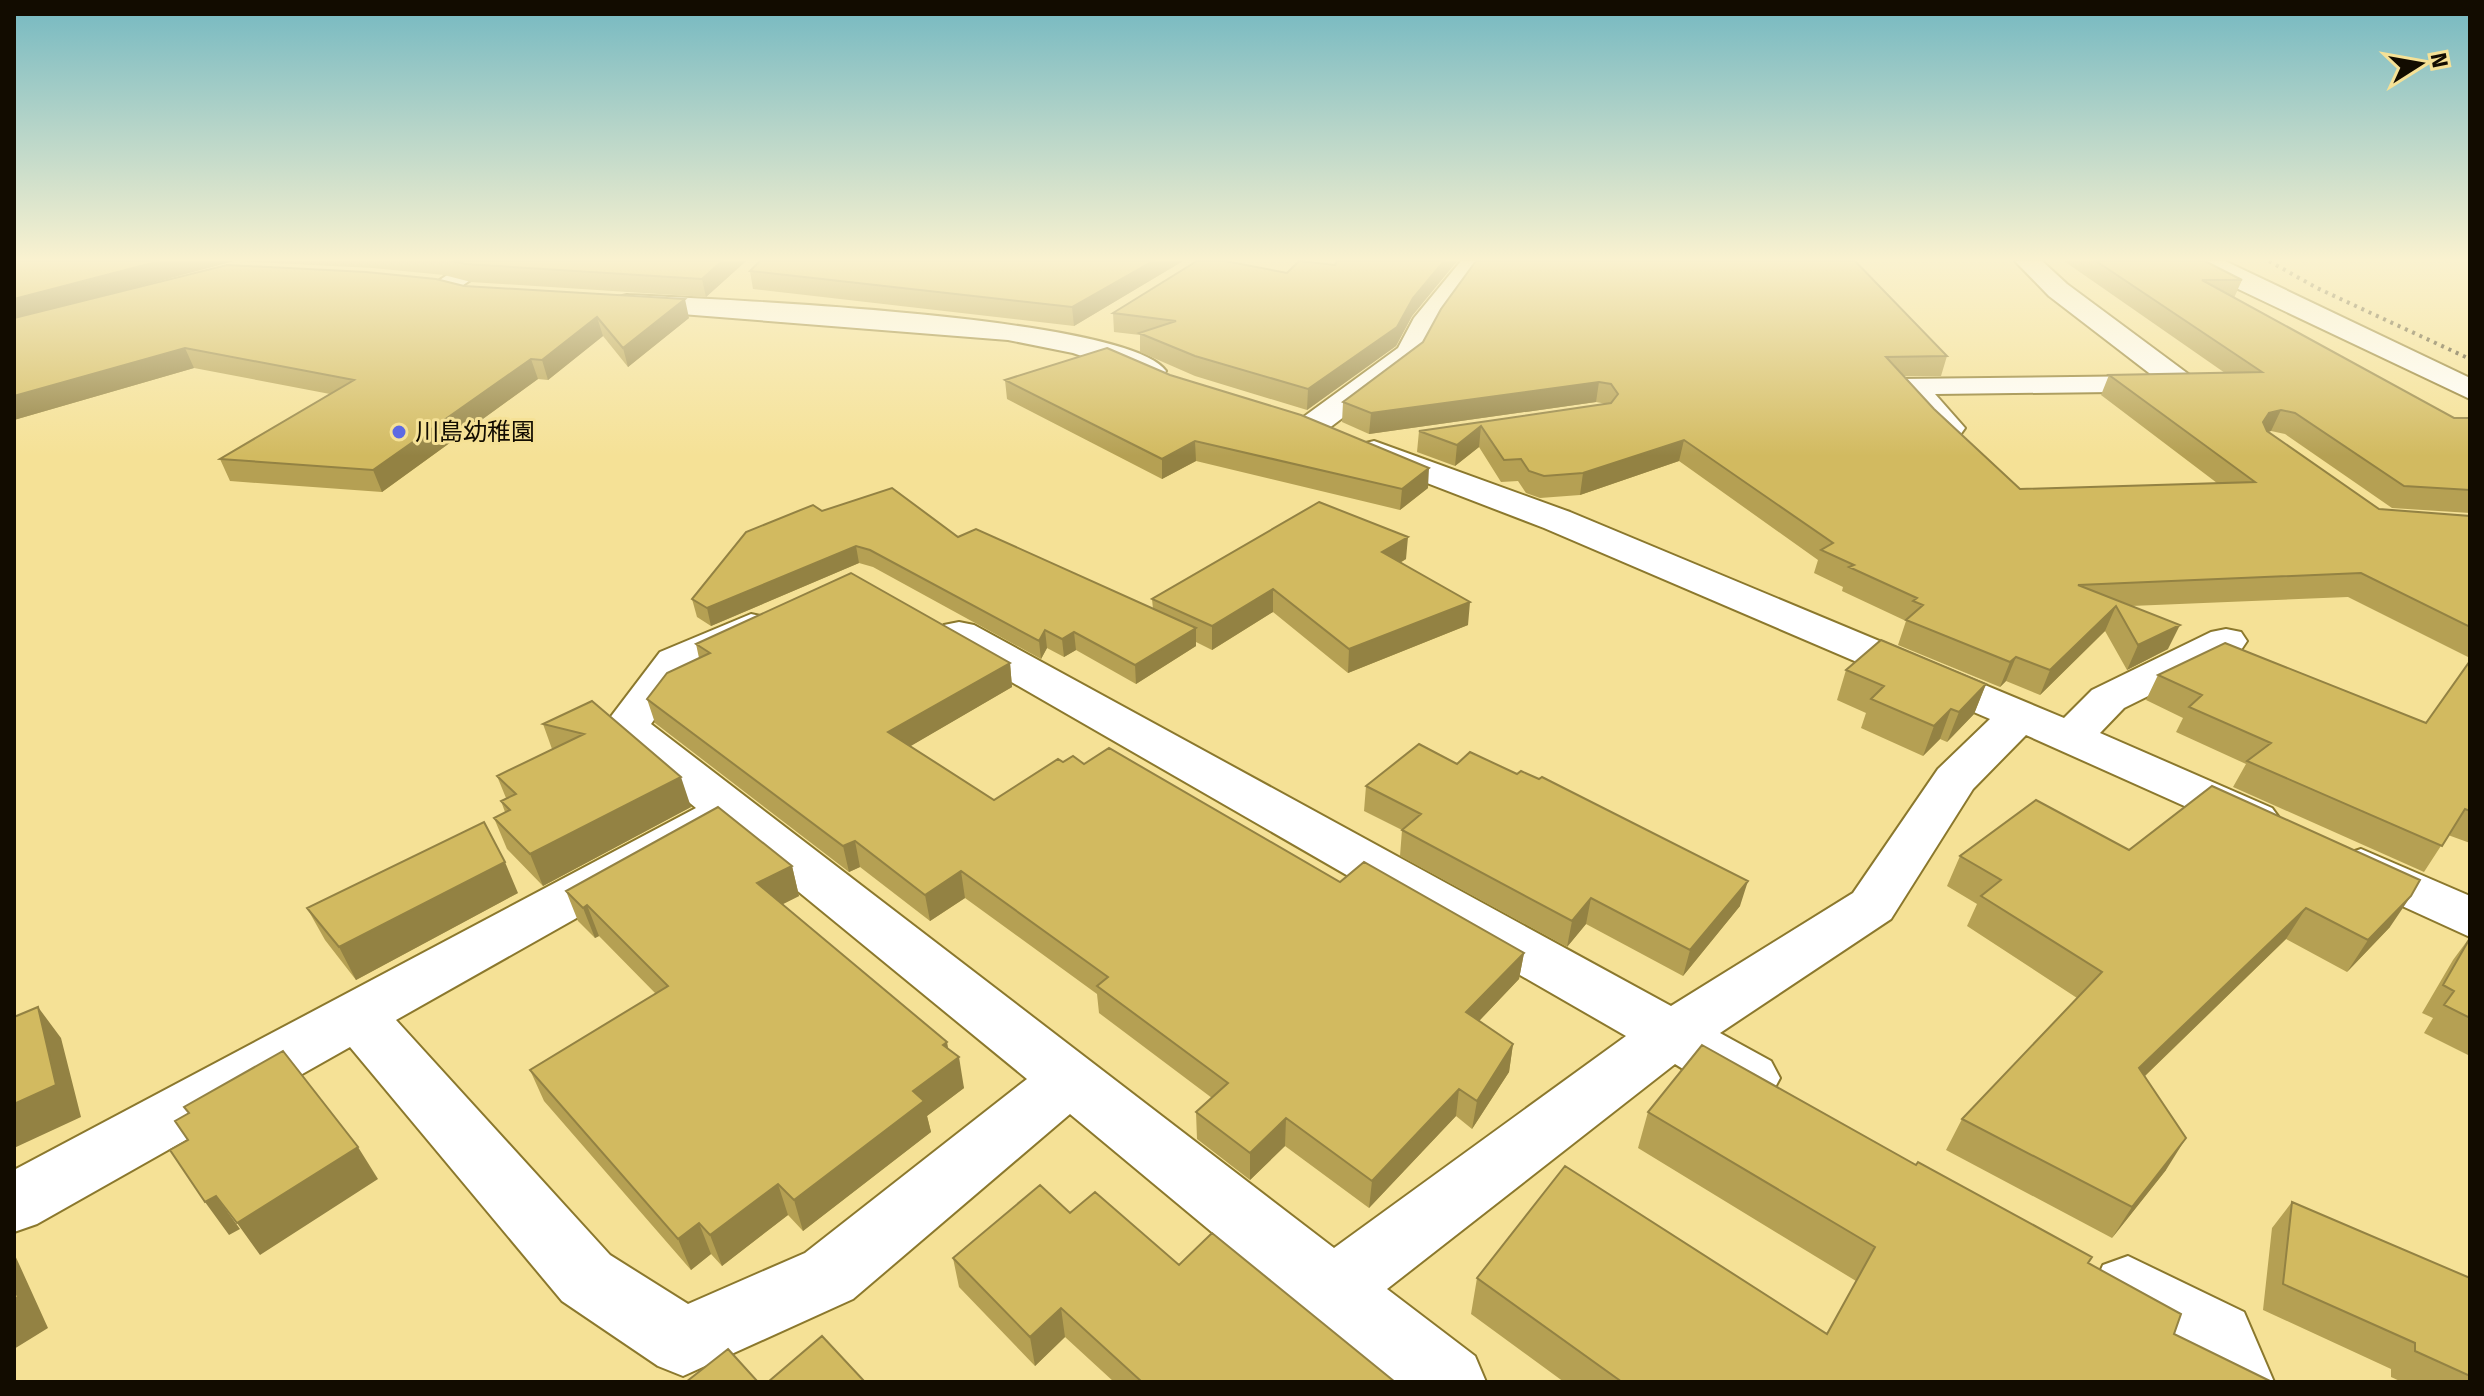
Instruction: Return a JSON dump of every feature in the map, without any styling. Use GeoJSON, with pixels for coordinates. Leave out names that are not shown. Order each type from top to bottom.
{"type":"FeatureCollection","features":[{"type":"Feature","properties":{"kind":"street"},"geometry":{"type":"LineString","coordinates":[[965,326],[1069,344],[1117,356],[1183,385]]}},
{"type":"Feature","properties":{"kind":"street"},"geometry":{"type":"LineString","coordinates":[[1423,326],[1410,353],[1299,421],[1452,483],[1557,520],[1731,596],[1874,651],[2071,736],[2470,918]]}},
{"type":"Feature","properties":{"kind":"street"},"geometry":{"type":"LineString","coordinates":[[1958,437],[1909,385],[2184,385],[2106,326]]}},
{"type":"Feature","properties":{"kind":"street"},"geometry":{"type":"LineString","coordinates":[[2336,326],[2470,390]]}},
{"type":"Feature","properties":{"kind":"street"},"geometry":{"type":"LineString","coordinates":[[1069,344],[1097,328]]}},
{"type":"Feature","properties":{"kind":"street"},"geometry":{"type":"LineString","coordinates":[[1367,447],[1428,438]]}},
{"type":"Feature","properties":{"kind":"street"},"geometry":{"type":"LineString","coordinates":[[801,604],[675,661],[626,727],[1449,1382]]}},
{"type":"Feature","properties":{"kind":"street"},"geometry":{"type":"LineString","coordinates":[[913,609],[1794,1103]]}},
{"type":"Feature","properties":{"kind":"street"},"geometry":{"type":"LineString","coordinates":[[2071,736],[2108,699],[2226,641]]}},
{"type":"Feature","properties":{"kind":"street"},"geometry":{"type":"LineString","coordinates":[[1334,1288],[1671,1035],[1872,906],[1955,780],[2021,714]]}},
{"type":"Feature","properties":{"kind":"street"},"geometry":{"type":"LineString","coordinates":[[14,1203],[730,810]]}},
{"type":"Feature","properties":{"kind":"street"},"geometry":{"type":"LineString","coordinates":[[357,1015],[586,1278],[683,1341],[829,1276],[1070,1079]]}},
{"type":"Feature","properties":{"kind":"street"},"geometry":{"type":"LineString","coordinates":[[2080,1261],[2148,1299],[2228,1359]]}},
{"type":"Feature","properties":{"kind":"building"},"geometry":{"type":"Polygon","coordinates":[[[14,326],[585,326],[542,360],[531,359],[373,470],[220,459],[354,380],[185,348],[14,396],[14,326]]]}},
{"type":"Feature","properties":{"kind":"building"},"geometry":{"type":"Polygon","coordinates":[[[605,326],[651,326],[623,348],[605,326]]]}},
{"type":"Feature","properties":{"kind":"building"},"geometry":{"type":"Polygon","coordinates":[[[1160,326],[1397,326],[1308,389],[1195,356],[1139,333],[1160,326]]]}},
{"type":"Feature","properties":{"kind":"building"},"geometry":{"type":"Polygon","coordinates":[[[1432,326],[1918,326],[1947,356],[1886,357],[1934,409],[2020,489],[2255,482],[2109,375],[2262,372],[2193,326],[2286,326],[2454,418],[2470,418],[2470,490],[2404,486],[2295,413],[2281,410],[2269,413],[2263,422],[2267,431],[2379,509],[2470,516],[2470,627],[2361,573],[2078,585],[2180,625],[2138,645],[2116,606],[2050,670],[2016,657],[2010,662],[1906,620],[1923,605],[1913,601],[1917,598],[1849,567],[1854,565],[1821,550],[1833,543],[1684,440],[1583,473],[1544,476],[1529,471],[1521,459],[1504,460],[1481,426],[1457,445],[1419,431],[1611,403],[1618,394],[1611,384],[1599,382],[1371,413],[1343,402],[1423,342],[1432,326]]]}},
{"type":"Feature","properties":{"kind":"building"},"geometry":{"type":"Polygon","coordinates":[[[1107,348],[1170,375],[1301,415],[1429,468],[1402,489],[1195,441],[1162,459],[1005,380],[1107,348]]]}},
{"type":"Feature","properties":{"kind":"building"},"geometry":{"type":"Polygon","coordinates":[[[892,488],[958,537],[976,529],[1196,628],[1135,665],[1074,632],[1062,639],[1045,630],[1039,641],[870,550],[856,546],[707,608],[692,599],[746,532],[813,505],[822,511],[892,488]]]}},
{"type":"Feature","properties":{"kind":"building"},"geometry":{"type":"Polygon","coordinates":[[[1319,502],[1408,537],[1382,552],[1470,602],[1349,649],[1273,589],[1212,626],[1152,599],[1319,502]]]}},
{"type":"Feature","properties":{"kind":"building"},"geometry":{"type":"Polygon","coordinates":[[[851,573],[1010,663],[888,732],[994,800],[1058,759],[1063,762],[1073,756],[1084,764],[1109,748],[1340,882],[1364,862],[1524,953],[1466,1012],[1513,1044],[1477,1101],[1459,1089],[1372,1181],[1286,1118],[1250,1153],[1196,1112],[1228,1083],[1097,986],[1108,977],[961,871],[925,895],[855,841],[843,846],[647,699],[667,673],[710,653],[696,644],[851,573]]]}},
{"type":"Feature","properties":{"kind":"building"},"geometry":{"type":"Polygon","coordinates":[[[1881,640],[1986,684],[1959,712],[1951,709],[1934,726],[1871,699],[1884,686],[1846,670],[1881,640]]]}},
{"type":"Feature","properties":{"kind":"building"},"geometry":{"type":"Polygon","coordinates":[[[2225,643],[2426,723],[2470,661],[2470,811],[2465,809],[2442,846],[2247,761],[2271,743],[2189,707],[2202,695],[2158,675],[2225,643]]]}},
{"type":"Feature","properties":{"kind":"building"},"geometry":{"type":"Polygon","coordinates":[[[592,701],[681,777],[530,854],[494,818],[510,810],[501,801],[516,794],[497,776],[584,734],[543,724],[592,701]]]}},
{"type":"Feature","properties":{"kind":"building"},"geometry":{"type":"Polygon","coordinates":[[[1419,744],[1457,764],[1470,752],[1517,774],[1521,771],[1539,779],[1542,777],[1748,881],[1690,950],[1591,898],[1572,921],[1402,830],[1421,814],[1366,786],[1419,744]]]}},
{"type":"Feature","properties":{"kind":"building"},"geometry":{"type":"Polygon","coordinates":[[[2212,786],[2420,880],[2411,896],[2368,940],[2306,908],[2139,1068],[2186,1138],[2132,1207],[1962,1119],[2102,972],[1981,896],[2001,880],[1960,856],[2036,800],[2129,850],[2212,786]]]}},
{"type":"Feature","properties":{"kind":"building"},"geometry":{"type":"Polygon","coordinates":[[[718,807],[792,866],[757,883],[947,1042],[943,1045],[959,1057],[913,1091],[924,1101],[794,1200],[778,1184],[710,1235],[699,1223],[678,1239],[530,1070],[668,986],[587,905],[583,908],[566,891],[718,807]]]}},
{"type":"Feature","properties":{"kind":"building"},"geometry":{"type":"Polygon","coordinates":[[[484,822],[505,862],[339,947],[307,908],[484,822]]]}},
{"type":"Feature","properties":{"kind":"building"},"geometry":{"type":"Polygon","coordinates":[[[2470,938],[2470,1018],[2444,1005],[2454,991],[2443,985],[2470,938]]]}},
{"type":"Feature","properties":{"kind":"building"},"geometry":{"type":"Polygon","coordinates":[[[38,1007],[56,1085],[14,1104],[14,1017],[38,1007]]]}},
{"type":"Feature","properties":{"kind":"building"},"geometry":{"type":"Polygon","coordinates":[[[1702,1045],[1916,1165],[1918,1162],[2092,1257],[2088,1263],[2181,1314],[2174,1334],[2272,1382],[1622,1382],[1477,1278],[1565,1166],[1827,1334],[1875,1247],[1648,1112],[1702,1045]]]}},
{"type":"Feature","properties":{"kind":"building"},"geometry":{"type":"Polygon","coordinates":[[[283,1051],[358,1147],[237,1223],[216,1196],[205,1202],[170,1150],[188,1140],[175,1121],[189,1113],[184,1107],[283,1051]]]}},
{"type":"Feature","properties":{"kind":"building"},"geometry":{"type":"Polygon","coordinates":[[[1040,1185],[1070,1213],[1095,1192],[1179,1265],[1212,1233],[1395,1382],[1142,1382],[1061,1308],[1030,1337],[953,1258],[1040,1185]]]}},
{"type":"Feature","properties":{"kind":"building"},"geometry":{"type":"Polygon","coordinates":[[[2292,1202],[2470,1278],[2470,1376],[2415,1351],[2415,1343],[2283,1284],[2292,1202]]]}},
{"type":"Feature","properties":{"kind":"building"},"geometry":{"type":"Polygon","coordinates":[[[822,1336],[865,1382],[768,1382],[822,1336]]]}},
{"type":"Feature","properties":{"kind":"building"},"geometry":{"type":"Polygon","coordinates":[[[728,1349],[758,1382],[686,1382],[728,1349]]]}},
{"type":"Feature","properties":{"kind":"railway"},"geometry":{"type":"LineString","coordinates":[[2399,326],[2470,359]]}},
{"type":"Feature","properties":{"kind":"place","name":"川島幼稚園"},"geometry":{"type":"Point","coordinates":[399,432]}}]}
